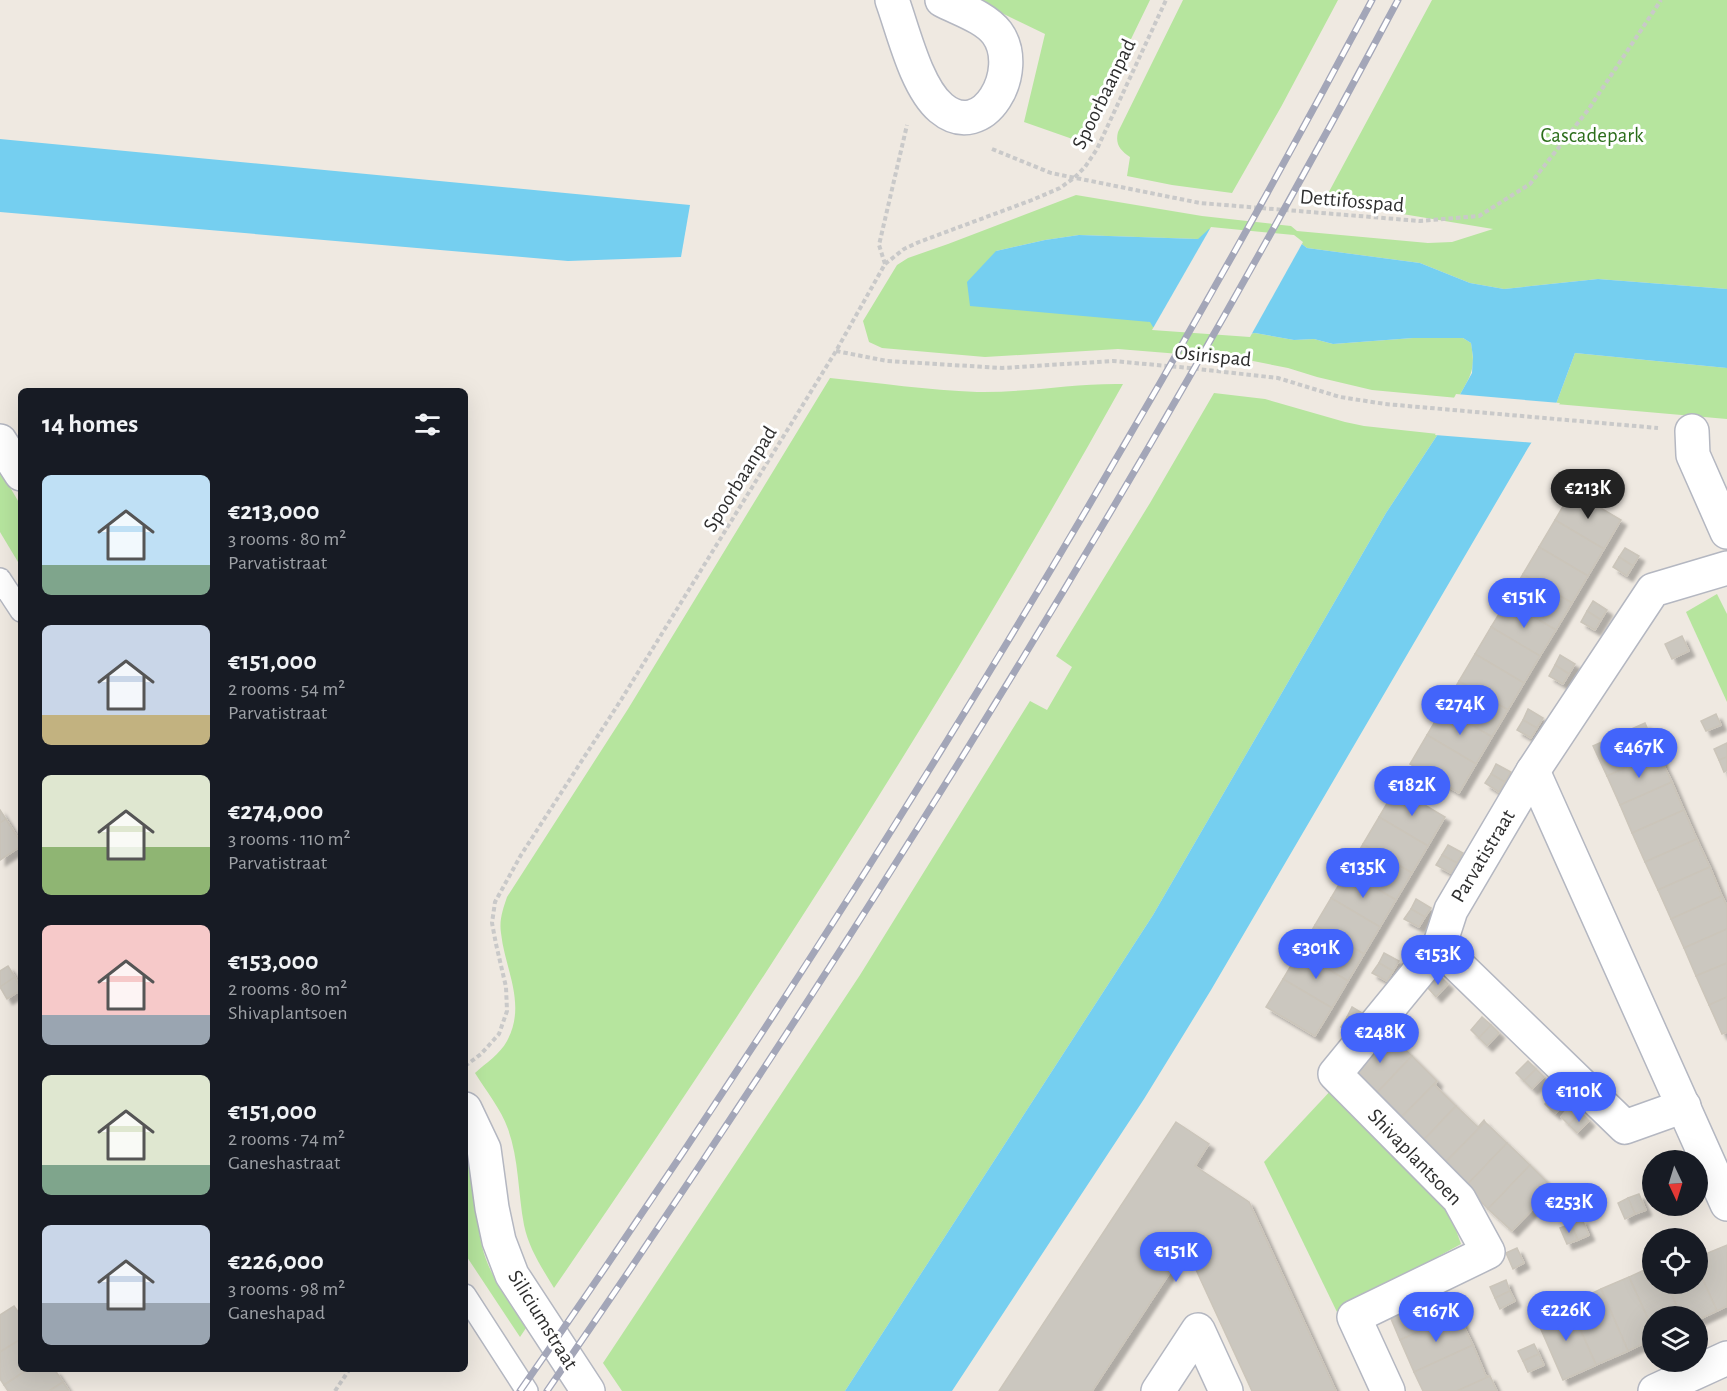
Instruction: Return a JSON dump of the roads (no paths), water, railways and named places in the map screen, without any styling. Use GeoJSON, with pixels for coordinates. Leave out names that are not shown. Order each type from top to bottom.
{"type":"FeatureCollection","features":[{"type":"Feature","properties":{"kind":"street"},"geometry":{"type":"LineString","coordinates":[[892,0],[918,74],[939,107],[959,117],[971,116],[982,112],[999,94],[1005,77],[1006,58],[1003,44],[996,32],[985,22],[942,0]]}},
{"type":"Feature","properties":{"kind":"street"},"geometry":{"type":"LineString","coordinates":[[1692,431],[1693,455],[1727,532]]}},
{"type":"Feature","properties":{"kind":"street"},"geometry":{"type":"LineString","coordinates":[[0,441],[18,469]]}},
{"type":"Feature","properties":{"kind":"street","name":"Parvatistraat"},"geometry":{"type":"LineString","coordinates":[[1439,947],[1451,910],[1533,771],[1653,590],[1727,568]]}},
{"type":"Feature","properties":{"kind":"street","name":"Parvatistraat"},"geometry":{"type":"LineString","coordinates":[[1533,771],[1727,1204]]}},
{"type":"Feature","properties":{"kind":"street"},"geometry":{"type":"LineString","coordinates":[[1439,947],[1625,1127],[1684,1106]]}},
{"type":"Feature","properties":{"kind":"street","name":"Shivaplantsoen"},"geometry":{"type":"LineString","coordinates":[[1388,1391],[1354,1317],[1488,1252],[1459,1198],[1335,1074],[1439,947]]}},
{"type":"Feature","properties":{"kind":"street","name":"Siliciumstraat"},"geometry":{"type":"LineString","coordinates":[[468,1114],[484,1149],[499,1241],[512,1275],[588,1391]]}},
{"type":"Feature","properties":{"kind":"street"},"geometry":{"type":"LineString","coordinates":[[1158,1391],[1198,1330],[1227,1391]]}},
{"type":"Feature","properties":{"kind":"street"},"geometry":{"type":"LineString","coordinates":[[1655,1391],[1727,1358]]}},
{"type":"Feature","properties":{"kind":"lane"},"geometry":{"type":"LineString","coordinates":[[0,579],[18,606]]}},
{"type":"Feature","properties":{"kind":"lane"},"geometry":{"type":"LineString","coordinates":[[468,1300],[527,1391]]}},
{"type":"Feature","properties":{"kind":"water"},"geometry":{"type":"Polygon","coordinates":[[[0,139],[690,205],[681,257],[568,261],[0,212],[0,139]]]}},
{"type":"Feature","properties":{"kind":"water"},"geometry":{"type":"Polygon","coordinates":[[[1209,229],[1294,238],[1307,248],[1420,263],[1470,283],[1504,289],[1598,279],[1727,289],[1727,368],[1575,353],[1556,404],[1528,448],[1211,990],[1144,1099],[952,1391],[845,1391],[1153,915],[1386,513],[1438,434],[1472,373],[1471,343],[1463,338],[1413,338],[1333,344],[1314,339],[1294,340],[1255,333],[1242,335],[1153,327],[1150,322],[970,306],[967,282],[996,251],[1079,235],[1198,239],[1209,229]]]}},
{"type":"Feature","properties":{"kind":"railway"},"geometry":{"type":"LineString","coordinates":[[520,1391],[748,1053],[859,882],[967,708],[1175,357],[1372,0]]}},
{"type":"Feature","properties":{"kind":"railway"},"geometry":{"type":"LineString","coordinates":[[547,1391],[774,1052],[885,881],[993,708],[1201,357],[1398,0]]}},
{"type":"Feature","properties":{"kind":"park label","name":"Cascadepark"},"geometry":{"type":"Point","coordinates":[1592,135]}}]}
